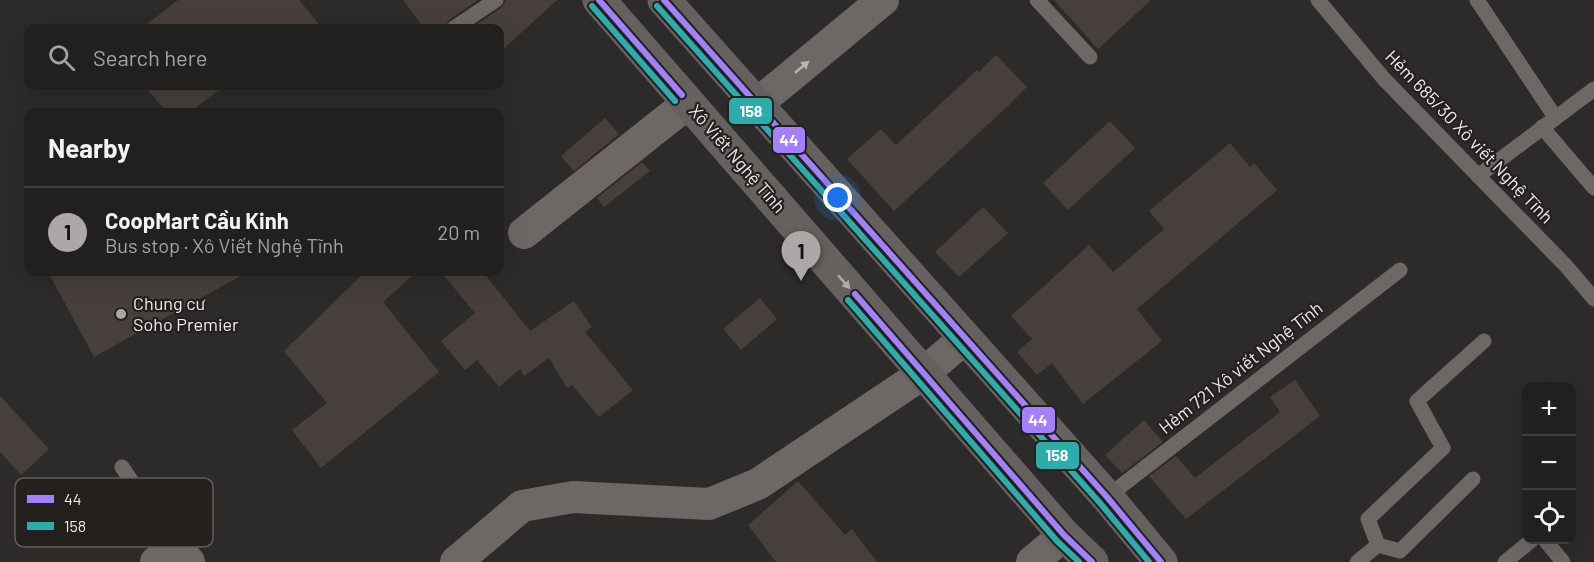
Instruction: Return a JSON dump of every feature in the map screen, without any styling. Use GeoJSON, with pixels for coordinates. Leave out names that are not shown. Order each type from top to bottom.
{"type":"FeatureCollection","features":[{"type":"Feature","properties":{"kind":"main road","name":"Xô Viết Nghệ Tĩnh"},"geometry":{"type":"LineString","coordinates":[[599,0],[924,373],[1073,549],[1092,562]]}},
{"type":"Feature","properties":{"kind":"main road"},"geometry":{"type":"LineString","coordinates":[[664,0],[1107,497],[1161,562]]}},
{"type":"Feature","properties":{"kind":"main road"},"geometry":{"type":"LineString","coordinates":[[1107,497],[1180,562]]}},
{"type":"Feature","properties":{"kind":"street"},"geometry":{"type":"LineString","coordinates":[[757,104],[883,0]]}},
{"type":"Feature","properties":{"kind":"street"},"geometry":{"type":"LineString","coordinates":[[524,233],[688,103]]}},
{"type":"Feature","properties":{"kind":"street"},"geometry":{"type":"LineString","coordinates":[[456,562],[522,506],[573,497],[709,504],[758,484],[924,373],[965,338]]}},
{"type":"Feature","properties":{"kind":"street"},"geometry":{"type":"LineString","coordinates":[[1032,562],[1073,549]]}},
{"type":"Feature","properties":{"kind":"lane"},"geometry":{"type":"LineString","coordinates":[[460,24],[495,0]]}},
{"type":"Feature","properties":{"kind":"lane"},"geometry":{"type":"LineString","coordinates":[[1037,0],[1090,57]]}},
{"type":"Feature","properties":{"kind":"lane","name":"Hẻm 685/30 Xô viết Nghệ Tĩnh"},"geometry":{"type":"LineString","coordinates":[[1318,0],[1384,79],[1567,267],[1594,299]]}},
{"type":"Feature","properties":{"kind":"lane"},"geometry":{"type":"LineString","coordinates":[[1477,0],[1556,117]]}},
{"type":"Feature","properties":{"kind":"lane"},"geometry":{"type":"LineString","coordinates":[[1478,176],[1594,89]]}},
{"type":"Feature","properties":{"kind":"lane"},"geometry":{"type":"LineString","coordinates":[[1542,127],[1594,188]]}},
{"type":"Feature","properties":{"kind":"lane","name":"Hẻm 721 Xô viết Nghệ Tĩnh"},"geometry":{"type":"LineString","coordinates":[[1107,497],[1400,270]]}},
{"type":"Feature","properties":{"kind":"lane"},"geometry":{"type":"LineString","coordinates":[[1378,545],[1368,519],[1443,448],[1417,401],[1484,341]]}},
{"type":"Feature","properties":{"kind":"lane"},"geometry":{"type":"LineString","coordinates":[[122,467],[128,478]]}},
{"type":"Feature","properties":{"kind":"lane"},"geometry":{"type":"LineString","coordinates":[[1378,545],[1400,551],[1473,479]]}},
{"type":"Feature","properties":{"kind":"lane"},"geometry":{"type":"LineString","coordinates":[[1505,562],[1527,544]]}},
{"type":"Feature","properties":{"kind":"lane"},"geometry":{"type":"LineString","coordinates":[[1548,544],[1563,562]]}},
{"type":"Feature","properties":{"kind":"lane"},"geometry":{"type":"LineString","coordinates":[[1357,562],[1378,545]]}},
{"type":"Feature","properties":{"kind":"building"},"geometry":{"type":"Polygon","coordinates":[[[178,0],[299,0],[319,24],[147,24],[178,0]]]}},
{"type":"Feature","properties":{"kind":"building"},"geometry":{"type":"Polygon","coordinates":[[[403,0],[478,0],[446,24],[421,24],[403,0]]]}},
{"type":"Feature","properties":{"kind":"building"},"geometry":{"type":"Polygon","coordinates":[[[506,0],[557,0],[504,48],[504,24],[477,24],[501,8],[506,0]]]}},
{"type":"Feature","properties":{"kind":"building"},"geometry":{"type":"Polygon","coordinates":[[[1054,0],[1151,0],[1098,49],[1054,0]]]}},
{"type":"Feature","properties":{"kind":"building"},"geometry":{"type":"Polygon","coordinates":[[[996,55],[1027,87],[894,211],[847,159],[881,129],[896,145],[996,55]]]}},
{"type":"Feature","properties":{"kind":"building"},"geometry":{"type":"Polygon","coordinates":[[[148,90],[219,90],[195,108],[163,108],[148,90]]]}},
{"type":"Feature","properties":{"kind":"building"},"geometry":{"type":"Polygon","coordinates":[[[605,118],[619,134],[574,171],[561,156],[605,118]]]}},
{"type":"Feature","properties":{"kind":"building"},"geometry":{"type":"Polygon","coordinates":[[[1110,121],[1135,148],[1068,210],[1043,183],[1110,121]]]}},
{"type":"Feature","properties":{"kind":"building"},"geometry":{"type":"Polygon","coordinates":[[[1230,143],[1250,167],[1254,163],[1277,190],[1137,309],[1162,341],[1083,404],[1052,363],[1037,375],[1017,352],[1032,339],[1011,316],[1089,245],[1113,272],[1164,229],[1149,211],[1230,143]]]}},
{"type":"Feature","properties":{"kind":"building"},"geometry":{"type":"Polygon","coordinates":[[[642,162],[650,171],[604,207],[597,198],[642,162]]]}},
{"type":"Feature","properties":{"kind":"building"},"geometry":{"type":"Polygon","coordinates":[[[983,207],[1008,233],[959,277],[935,252],[983,207]]]}},
{"type":"Feature","properties":{"kind":"building","name":"Chung cư Soho Premier"},"geometry":{"type":"Polygon","coordinates":[[[50,276],[241,276],[94,357],[50,276]]]}},
{"type":"Feature","properties":{"kind":"building"},"geometry":{"type":"Polygon","coordinates":[[[361,276],[412,276],[383,302],[439,372],[321,468],[292,430],[327,403],[284,351],[361,276]]]}},
{"type":"Feature","properties":{"kind":"building"},"geometry":{"type":"Polygon","coordinates":[[[444,276],[486,276],[530,331],[574,301],[592,327],[585,332],[633,390],[599,417],[572,385],[567,388],[549,358],[524,376],[520,369],[499,387],[477,360],[465,370],[441,341],[475,313],[444,276]]]}},
{"type":"Feature","properties":{"kind":"building"},"geometry":{"type":"Polygon","coordinates":[[[760,298],[777,319],[741,350],[723,329],[760,298]]]}},
{"type":"Feature","properties":{"kind":"building"},"geometry":{"type":"Polygon","coordinates":[[[1295,380],[1320,416],[1186,519],[1149,476],[1176,456],[1195,478],[1280,412],[1270,397],[1295,380]]]}},
{"type":"Feature","properties":{"kind":"building"},"geometry":{"type":"Polygon","coordinates":[[[0,396],[49,449],[21,475],[0,452],[0,396]]]}},
{"type":"Feature","properties":{"kind":"building"},"geometry":{"type":"Polygon","coordinates":[[[1144,420],[1163,442],[1122,473],[1105,455],[1144,420]]]}},
{"type":"Feature","properties":{"kind":"building"},"geometry":{"type":"Polygon","coordinates":[[[798,481],[845,535],[852,529],[877,562],[776,562],[748,525],[798,481]]]}},
{"type":"Feature","properties":{"kind":"transit line","name":"44"},"geometry":{"type":"LineString","coordinates":[[599,0],[682,95]]}},
{"type":"Feature","properties":{"kind":"transit line","name":"44"},"geometry":{"type":"LineString","coordinates":[[664,0],[1107,497],[1161,562]]}},
{"type":"Feature","properties":{"kind":"transit line","name":"158"},"geometry":{"type":"LineString","coordinates":[[592,6],[675,101]]}},
{"type":"Feature","properties":{"kind":"transit line","name":"158"},"geometry":{"type":"LineString","coordinates":[[657,6],[1100,503],[1149,562]]}},
{"type":"Feature","properties":{"kind":"transit line","name":"44"},"geometry":{"type":"LineString","coordinates":[[855,294],[1064,535],[1092,562]]}},
{"type":"Feature","properties":{"kind":"transit line","name":"158"},"geometry":{"type":"LineString","coordinates":[[848,300],[1057,541],[1079,562]]}},
{"type":"Feature","properties":{"kind":"place","name":"CoopMart Cầu Kinh"},"geometry":{"type":"Point","coordinates":[801,281]}},
{"type":"Feature","properties":{"kind":"place","name":"Chung cư Soho Premier"},"geometry":{"type":"Point","coordinates":[121,314]}}]}
